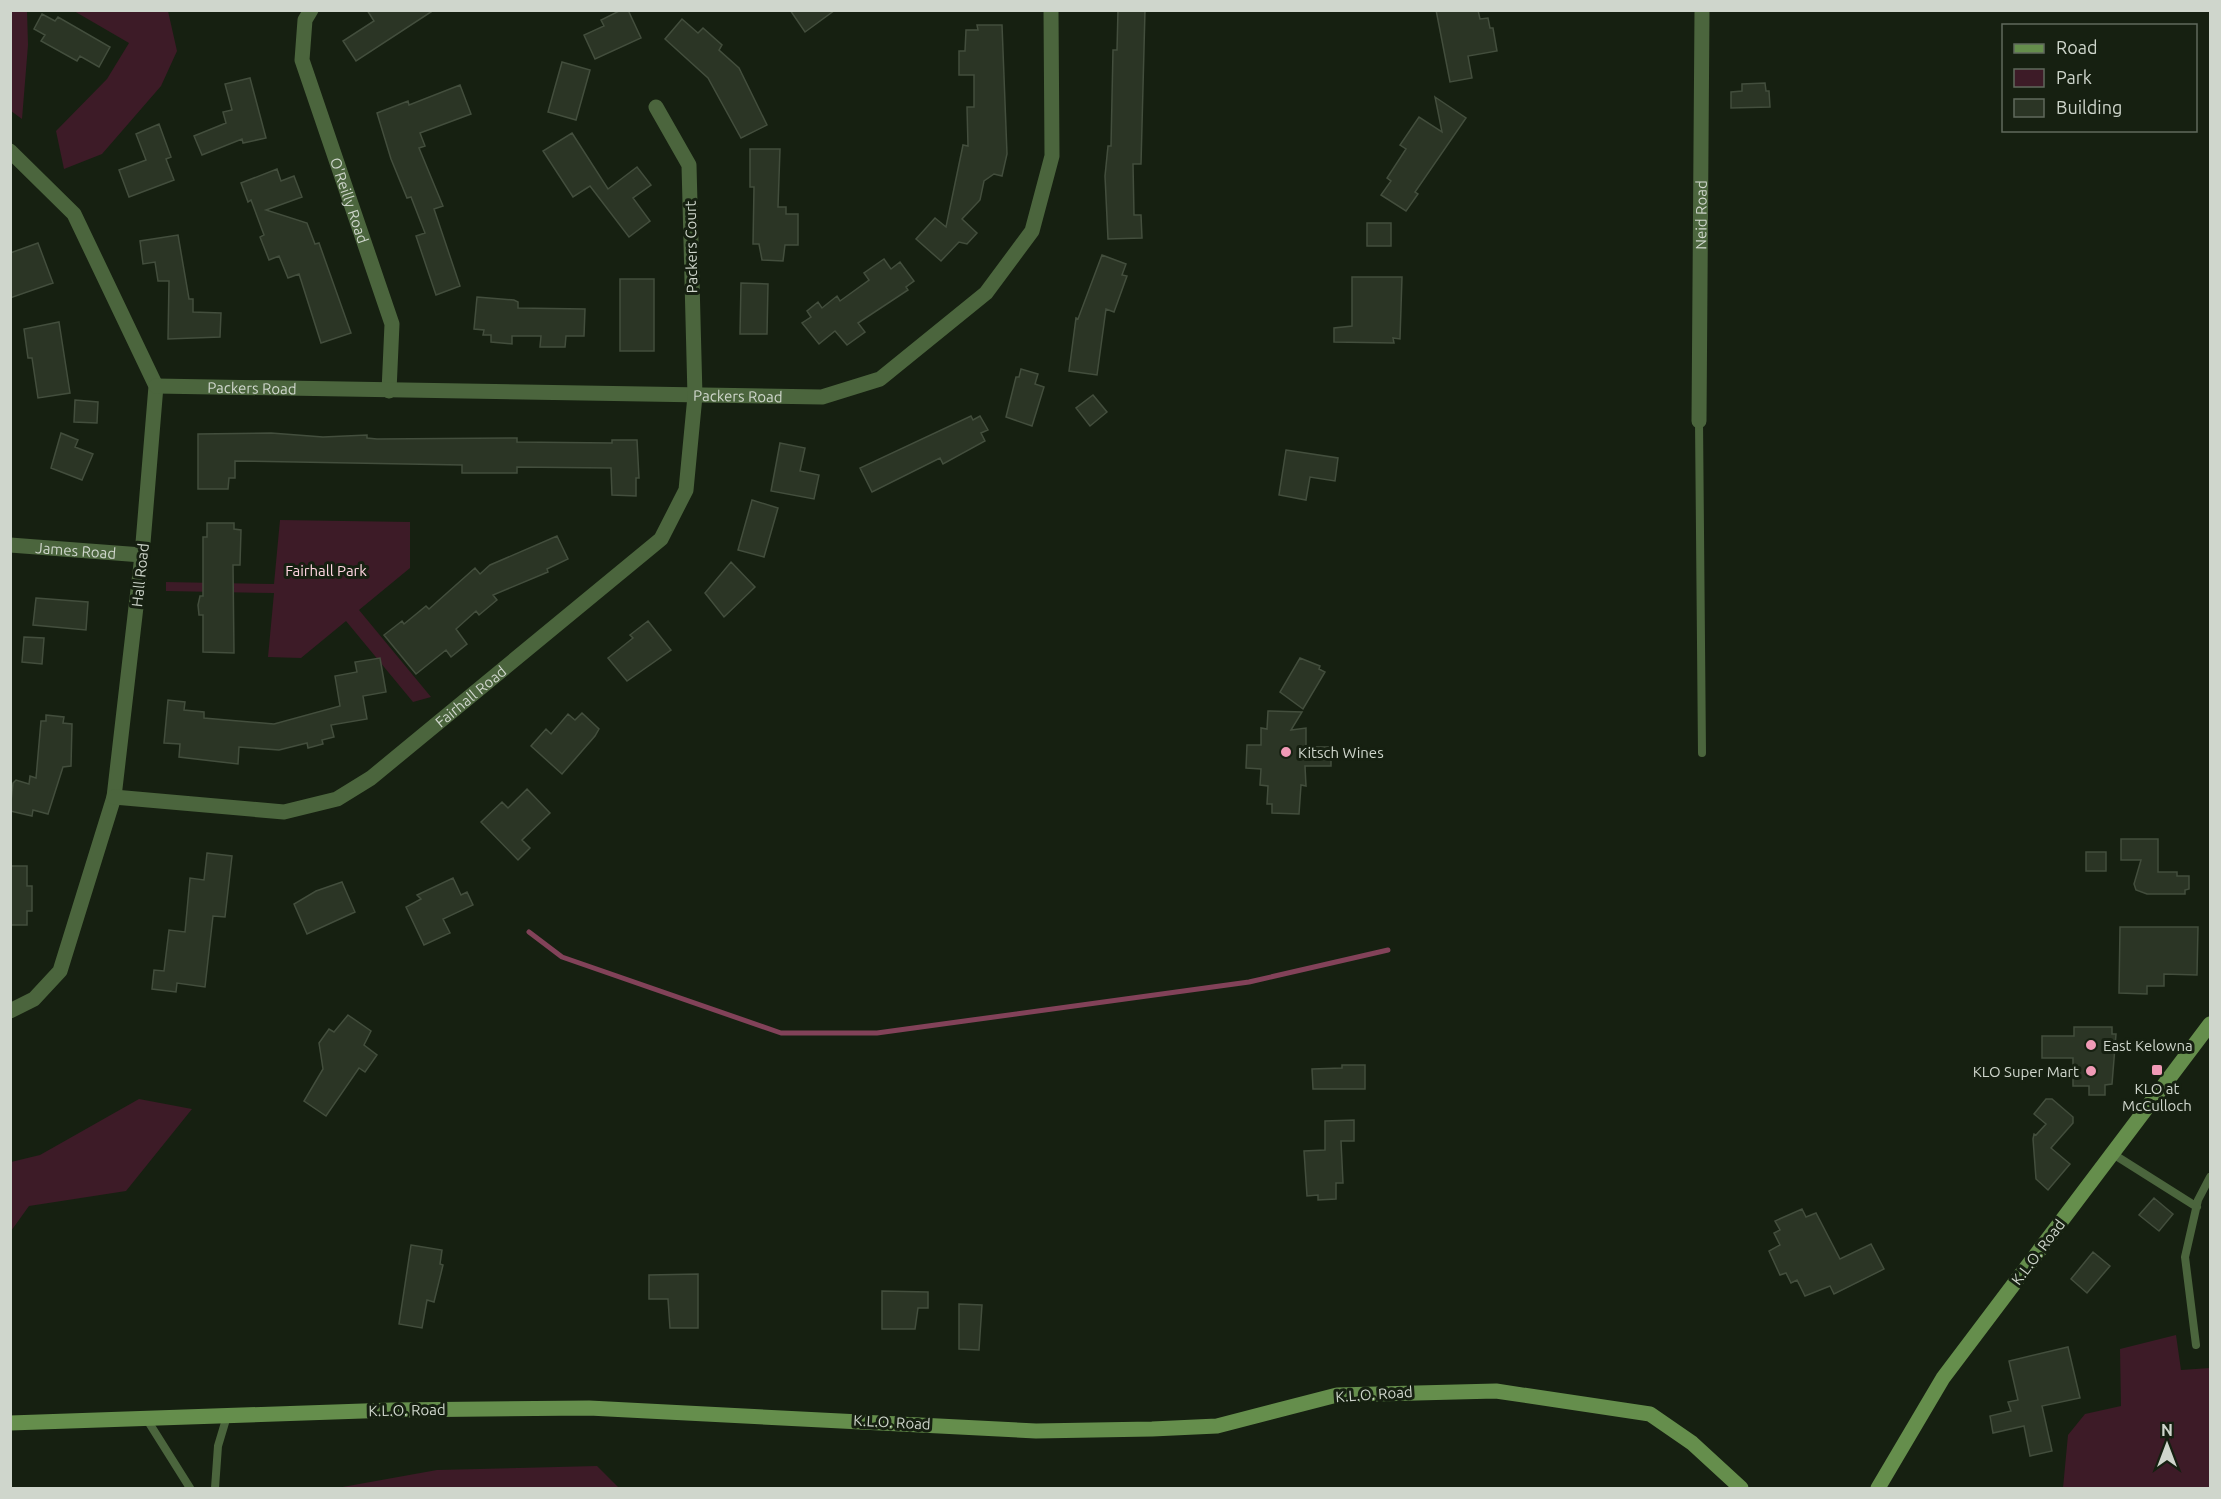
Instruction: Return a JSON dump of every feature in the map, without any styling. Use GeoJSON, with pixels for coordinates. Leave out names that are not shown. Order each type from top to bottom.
{"type":"FeatureCollection","features":[{"type":"Feature","properties":{"kind":"main road","name":"K.L.O. Road"},"geometry":{"type":"LineString","coordinates":[[1878,1488],[1943,1378],[2211,1024]]}},
{"type":"Feature","properties":{"kind":"main road","name":"K.L.O. Road"},"geometry":{"type":"LineString","coordinates":[[10,1423],[392,1410],[589,1408],[1036,1431],[1140,1429],[1217,1426],[1337,1395],[1496,1390],[1650,1414],[1692,1443],[1741,1488]]}},
{"type":"Feature","properties":{"kind":"street","name":"O'Reilly Road"},"geometry":{"type":"LineString","coordinates":[[311,10],[305,20],[302,60],[392,324],[389,392]]}},
{"type":"Feature","properties":{"kind":"street","name":"Packers Road"},"geometry":{"type":"LineString","coordinates":[[156,386],[389,392],[822,397],[879,379],[986,293],[1032,231],[1052,156],[1051,10]]}},
{"type":"Feature","properties":{"kind":"street","name":"Neid Road"},"geometry":{"type":"LineString","coordinates":[[1699,421],[1702,10]]}},
{"type":"Feature","properties":{"kind":"street","name":"Packers Court"},"geometry":{"type":"LineString","coordinates":[[656,107],[689,165],[694,396]]}},
{"type":"Feature","properties":{"kind":"street"},"geometry":{"type":"LineString","coordinates":[[10,151],[74,214],[156,386]]}},
{"type":"Feature","properties":{"kind":"street","name":"Hall Road"},"geometry":{"type":"LineString","coordinates":[[10,1011],[34,999],[60,971],[114,796],[142,555],[156,386]]}},
{"type":"Feature","properties":{"kind":"street","name":"Fairhall Road"},"geometry":{"type":"LineString","coordinates":[[114,796],[284,812],[336,799],[371,778],[661,539],[686,490],[694,396]]}},
{"type":"Feature","properties":{"kind":"street","name":"James Road"},"geometry":{"type":"LineString","coordinates":[[10,545],[142,555]]}},
{"type":"Feature","properties":{"kind":"lane"},"geometry":{"type":"LineString","coordinates":[[1699,421],[1702,753]]}},
{"type":"Feature","properties":{"kind":"lane"},"geometry":{"type":"LineString","coordinates":[[2113,1154],[2197,1207]]}},
{"type":"Feature","properties":{"kind":"lane"},"geometry":{"type":"LineString","coordinates":[[2196,1346],[2186,1257],[2197,1207],[2211,1177]]}},
{"type":"Feature","properties":{"kind":"lane"},"geometry":{"type":"LineString","coordinates":[[215,1488],[218,1446],[227,1416]]}},
{"type":"Feature","properties":{"kind":"lane"},"geometry":{"type":"LineString","coordinates":[[146,1419],[190,1488]]}},
{"type":"Feature","properties":{"kind":"green space"},"geometry":{"type":"Polygon","coordinates":[[[10,11],[27,11],[28,45],[22,119],[11,111],[10,11]]]}},
{"type":"Feature","properties":{"kind":"green space"},"geometry":{"type":"Polygon","coordinates":[[[74,11],[168,11],[177,51],[161,86],[102,154],[64,169],[56,131],[107,79],[129,43],[74,11]]]}},
{"type":"Feature","properties":{"kind":"green space","name":"Fairhall Park"},"geometry":{"type":"Polygon","coordinates":[[[280,520],[410,522],[410,568],[359,610],[431,697],[413,702],[346,621],[301,658],[268,657],[274,593],[166,591],[166,582],[274,584],[280,520]]]}},
{"type":"Feature","properties":{"kind":"green space"},"geometry":{"type":"Polygon","coordinates":[[[139,1099],[192,1109],[126,1191],[29,1206],[11,1231],[11,1162],[40,1155],[139,1099]]]}},
{"type":"Feature","properties":{"kind":"green space"},"geometry":{"type":"Polygon","coordinates":[[[2176,1335],[2181,1370],[2210,1368],[2210,1488],[2063,1488],[2068,1435],[2085,1414],[2121,1406],[2120,1349],[2176,1335]]]}},
{"type":"Feature","properties":{"kind":"green space"},"geometry":{"type":"Polygon","coordinates":[[[597,1466],[619,1488],[337,1488],[437,1470],[597,1466]]]}},
{"type":"Feature","properties":{"kind":"building"},"geometry":{"type":"Polygon","coordinates":[[[367,10],[434,10],[356,61],[343,41],[374,21],[367,10]]]}},
{"type":"Feature","properties":{"kind":"building"},"geometry":{"type":"Polygon","coordinates":[[[621,10],[628,10],[641,38],[595,59],[584,35],[604,26],[601,20],[621,10]]]}},
{"type":"Feature","properties":{"kind":"building"},"geometry":{"type":"Polygon","coordinates":[[[790,10],[835,10],[805,32],[790,10]]]}},
{"type":"Feature","properties":{"kind":"building"},"geometry":{"type":"Polygon","coordinates":[[[1118,10],[1145,10],[1141,164],[1133,164],[1134,215],[1141,215],[1142,238],[1108,239],[1105,176],[1108,146],[1111,146],[1113,50],[1117,50],[1118,10]]]}},
{"type":"Feature","properties":{"kind":"building"},"geometry":{"type":"Polygon","coordinates":[[[1436,10],[1478,10],[1480,19],[1488,18],[1490,28],[1493,28],[1497,51],[1468,56],[1472,78],[1450,82],[1436,10]]]}},
{"type":"Feature","properties":{"kind":"building"},"geometry":{"type":"Polygon","coordinates":[[[42,14],[55,21],[58,17],[110,47],[99,67],[80,56],[77,61],[41,41],[45,35],[34,29],[42,14]]]}},
{"type":"Feature","properties":{"kind":"building"},"geometry":{"type":"Polygon","coordinates":[[[682,19],[698,33],[703,28],[722,45],[719,50],[739,68],[767,125],[741,138],[708,78],[665,39],[682,19]]]}},
{"type":"Feature","properties":{"kind":"building"},"geometry":{"type":"Polygon","coordinates":[[[977,25],[1002,25],[1007,154],[1002,176],[994,174],[984,181],[980,200],[962,219],[977,233],[967,244],[959,242],[941,261],[916,239],[935,218],[946,227],[963,145],[968,146],[967,107],[974,107],[974,75],[959,75],[959,51],[965,51],[966,30],[978,30],[977,25]]]}},
{"type":"Feature","properties":{"kind":"building"},"geometry":{"type":"Polygon","coordinates":[[[562,62],[590,70],[576,120],[548,112],[562,62]]]}},
{"type":"Feature","properties":{"kind":"building"},"geometry":{"type":"Polygon","coordinates":[[[250,78],[266,138],[243,143],[242,139],[202,155],[194,136],[226,123],[223,112],[232,110],[225,84],[250,78]]]}},
{"type":"Feature","properties":{"kind":"building"},"geometry":{"type":"Polygon","coordinates":[[[1765,83],[1766,91],[1769,91],[1770,107],[1731,108],[1731,92],[1742,91],[1742,84],[1765,83]]]}},
{"type":"Feature","properties":{"kind":"building"},"geometry":{"type":"Polygon","coordinates":[[[460,85],[471,114],[420,133],[425,146],[419,148],[443,206],[434,209],[460,286],[436,295],[416,236],[425,233],[411,197],[407,198],[391,159],[377,113],[408,101],[409,105],[460,85]]]}},
{"type":"Feature","properties":{"kind":"building"},"geometry":{"type":"Polygon","coordinates":[[[1435,97],[1466,118],[1415,192],[1418,194],[1406,211],[1381,195],[1391,181],[1387,178],[1406,149],[1400,145],[1419,117],[1442,132],[1435,97]]]}},
{"type":"Feature","properties":{"kind":"building"},"geometry":{"type":"Polygon","coordinates":[[[159,124],[171,157],[166,159],[174,180],[129,197],[119,170],[146,160],[136,134],[159,124]]]}},
{"type":"Feature","properties":{"kind":"building"},"geometry":{"type":"Polygon","coordinates":[[[572,133],[608,189],[637,167],[651,185],[633,198],[650,221],[629,237],[590,186],[573,197],[543,151],[572,133]]]}},
{"type":"Feature","properties":{"kind":"building"},"geometry":{"type":"Polygon","coordinates":[[[750,149],[780,149],[778,207],[786,207],[786,214],[798,214],[798,245],[785,245],[783,261],[762,260],[759,244],[753,244],[754,187],[750,187],[750,149]]]}},
{"type":"Feature","properties":{"kind":"building"},"geometry":{"type":"Polygon","coordinates":[[[277,169],[281,181],[294,176],[302,197],[266,210],[307,223],[315,244],[319,243],[351,333],[321,343],[299,274],[288,278],[279,256],[269,260],[260,237],[264,235],[251,200],[248,202],[241,183],[277,169]]]}},
{"type":"Feature","properties":{"kind":"building"},"geometry":{"type":"Polygon","coordinates":[[[1367,223],[1391,223],[1391,246],[1367,246],[1367,223]]]}},
{"type":"Feature","properties":{"kind":"building"},"geometry":{"type":"Polygon","coordinates":[[[178,235],[189,299],[193,299],[193,312],[221,313],[220,337],[168,339],[169,281],[158,281],[155,262],[143,264],[140,241],[178,235]]]}},
{"type":"Feature","properties":{"kind":"building"},"geometry":{"type":"Polygon","coordinates":[[[38,243],[53,283],[10,298],[10,253],[38,243]]]}},
{"type":"Feature","properties":{"kind":"building"},"geometry":{"type":"Polygon","coordinates":[[[1102,255],[1126,264],[1122,275],[1127,276],[1114,312],[1106,309],[1097,375],[1069,371],[1076,318],[1078,319],[1102,255]]]}},
{"type":"Feature","properties":{"kind":"building"},"geometry":{"type":"Polygon","coordinates":[[[884,259],[891,269],[900,262],[914,281],[906,287],[908,290],[858,323],[865,332],[847,345],[835,331],[819,344],[802,323],[811,317],[807,311],[818,302],[822,308],[837,296],[840,301],[869,280],[864,273],[884,259]]]}},
{"type":"Feature","properties":{"kind":"building"},"geometry":{"type":"Polygon","coordinates":[[[1352,277],[1402,277],[1400,339],[1393,338],[1394,343],[1334,342],[1334,328],[1352,326],[1352,277]]]}},
{"type":"Feature","properties":{"kind":"building"},"geometry":{"type":"Polygon","coordinates":[[[620,279],[654,279],[654,351],[620,351],[620,279]]]}},
{"type":"Feature","properties":{"kind":"building"},"geometry":{"type":"Polygon","coordinates":[[[741,283],[768,284],[767,334],[740,334],[741,283]]]}},
{"type":"Feature","properties":{"kind":"building"},"geometry":{"type":"Polygon","coordinates":[[[477,297],[514,300],[518,302],[518,308],[585,309],[584,336],[566,336],[565,347],[540,347],[541,336],[512,336],[512,344],[491,342],[491,335],[483,335],[484,330],[474,329],[477,297]]]}},
{"type":"Feature","properties":{"kind":"building"},"geometry":{"type":"Polygon","coordinates":[[[59,322],[70,393],[38,398],[32,358],[28,358],[24,329],[59,322]]]}},
{"type":"Feature","properties":{"kind":"building"},"geometry":{"type":"Polygon","coordinates":[[[1021,369],[1038,374],[1035,384],[1044,387],[1032,426],[1006,417],[1016,377],[1019,377],[1021,369]]]}},
{"type":"Feature","properties":{"kind":"building"},"geometry":{"type":"Polygon","coordinates":[[[1093,395],[1107,412],[1090,426],[1076,408],[1093,395]]]}},
{"type":"Feature","properties":{"kind":"building"},"geometry":{"type":"Polygon","coordinates":[[[75,400],[98,402],[97,423],[74,422],[75,400]]]}},
{"type":"Feature","properties":{"kind":"building"},"geometry":{"type":"Polygon","coordinates":[[[971,416],[973,420],[980,416],[988,430],[981,433],[985,441],[943,464],[940,458],[872,492],[860,468],[971,416]]]}},
{"type":"Feature","properties":{"kind":"building"},"geometry":{"type":"Polygon","coordinates":[[[61,433],[78,440],[75,447],[93,454],[82,480],[51,468],[61,433]]]}},
{"type":"Feature","properties":{"kind":"building"},"geometry":{"type":"Polygon","coordinates":[[[271,433],[323,437],[367,435],[367,438],[377,439],[517,438],[517,442],[612,443],[612,440],[637,440],[639,478],[636,478],[636,496],[612,495],[611,468],[517,467],[517,473],[462,473],[462,465],[235,461],[235,478],[229,478],[228,489],[198,489],[198,434],[271,433]]]}},
{"type":"Feature","properties":{"kind":"building"},"geometry":{"type":"Polygon","coordinates":[[[780,443],[805,448],[800,471],[819,475],[814,499],[771,491],[780,443]]]}},
{"type":"Feature","properties":{"kind":"building"},"geometry":{"type":"Polygon","coordinates":[[[1286,450],[1338,458],[1335,481],[1310,477],[1306,500],[1279,495],[1286,450]]]}},
{"type":"Feature","properties":{"kind":"building"},"geometry":{"type":"Polygon","coordinates":[[[752,500],[778,508],[764,557],[738,550],[752,500]]]}},
{"type":"Feature","properties":{"kind":"building"},"geometry":{"type":"Polygon","coordinates":[[[207,523],[234,523],[234,529],[241,530],[240,565],[233,565],[234,653],[203,652],[203,615],[199,615],[198,605],[200,596],[203,596],[203,537],[207,537],[207,523]]]}},
{"type":"Feature","properties":{"kind":"building"},"geometry":{"type":"Polygon","coordinates":[[[557,536],[568,559],[547,569],[548,572],[493,595],[497,600],[479,615],[476,611],[456,629],[467,644],[451,657],[446,650],[416,674],[384,635],[402,621],[404,624],[426,606],[429,609],[475,568],[480,574],[490,565],[557,536]]]}},
{"type":"Feature","properties":{"kind":"building"},"geometry":{"type":"Polygon","coordinates":[[[731,562],[755,587],[724,617],[705,593],[731,562]]]}},
{"type":"Feature","properties":{"kind":"building"},"geometry":{"type":"Polygon","coordinates":[[[36,598],[88,602],[86,630],[33,625],[36,598]]]}},
{"type":"Feature","properties":{"kind":"building"},"geometry":{"type":"Polygon","coordinates":[[[648,621],[671,650],[627,681],[608,658],[633,638],[630,635],[648,621]]]}},
{"type":"Feature","properties":{"kind":"building"},"geometry":{"type":"Polygon","coordinates":[[[24,637],[44,638],[42,664],[22,662],[24,637]]]}},
{"type":"Feature","properties":{"kind":"building"},"geometry":{"type":"Polygon","coordinates":[[[380,658],[386,692],[363,696],[367,719],[331,725],[334,737],[322,740],[323,744],[308,748],[307,743],[279,750],[239,747],[238,764],[179,757],[180,744],[164,743],[168,700],[185,702],[184,710],[204,712],[204,718],[274,724],[340,706],[335,676],[357,672],[355,662],[380,658]]]}},
{"type":"Feature","properties":{"kind":"building"},"geometry":{"type":"Polygon","coordinates":[[[1300,658],[1320,666],[1319,669],[1325,672],[1303,709],[1280,692],[1300,658]]]}},
{"type":"Feature","properties":{"kind":"building"},"geometry":{"type":"Polygon","coordinates":[[[1268,711],[1302,712],[1291,730],[1306,728],[1306,747],[1331,747],[1331,766],[1305,766],[1306,786],[1301,785],[1299,814],[1272,813],[1272,804],[1267,804],[1268,786],[1260,785],[1261,769],[1246,768],[1247,745],[1261,745],[1261,728],[1267,729],[1268,711]]]}},
{"type":"Feature","properties":{"kind":"building"},"geometry":{"type":"Polygon","coordinates":[[[582,713],[599,729],[562,774],[531,746],[546,729],[551,734],[568,714],[575,720],[582,713]]]}},
{"type":"Feature","properties":{"kind":"building"},"geometry":{"type":"Polygon","coordinates":[[[46,715],[64,717],[63,723],[72,724],[71,766],[63,767],[48,814],[33,810],[32,816],[10,811],[13,783],[16,780],[29,784],[30,776],[36,778],[41,721],[46,721],[46,715]]]}},
{"type":"Feature","properties":{"kind":"building"},"geometry":{"type":"Polygon","coordinates":[[[527,789],[550,813],[522,840],[530,848],[518,860],[481,822],[502,802],[508,808],[527,789]]]}},
{"type":"Feature","properties":{"kind":"building"},"geometry":{"type":"Polygon","coordinates":[[[2121,839],[2158,839],[2158,872],[2177,872],[2177,876],[2189,876],[2189,889],[2185,890],[2185,894],[2147,894],[2136,890],[2134,884],[2141,860],[2121,860],[2121,839]]]}},
{"type":"Feature","properties":{"kind":"building"},"geometry":{"type":"Polygon","coordinates":[[[2086,852],[2106,852],[2106,871],[2086,871],[2086,852]]]}},
{"type":"Feature","properties":{"kind":"building"},"geometry":{"type":"Polygon","coordinates":[[[207,853],[232,856],[225,917],[213,916],[205,987],[177,983],[176,992],[152,989],[154,970],[164,971],[169,930],[185,932],[190,878],[204,880],[207,853]]]}},
{"type":"Feature","properties":{"kind":"building"},"geometry":{"type":"Polygon","coordinates":[[[10,866],[27,866],[27,886],[32,886],[32,911],[27,911],[27,925],[10,925],[10,866]]]}},
{"type":"Feature","properties":{"kind":"building"},"geometry":{"type":"Polygon","coordinates":[[[453,878],[461,895],[467,892],[473,905],[443,919],[450,933],[424,945],[406,907],[421,899],[417,895],[453,878]]]}},
{"type":"Feature","properties":{"kind":"building"},"geometry":{"type":"Polygon","coordinates":[[[342,882],[355,912],[307,934],[294,904],[316,891],[342,882]]]}},
{"type":"Feature","properties":{"kind":"building"},"geometry":{"type":"Polygon","coordinates":[[[2120,927],[2198,927],[2197,975],[2164,974],[2164,986],[2147,986],[2147,994],[2119,993],[2120,927]]]}},
{"type":"Feature","properties":{"kind":"building"},"geometry":{"type":"Polygon","coordinates":[[[348,1015],[371,1031],[364,1045],[377,1055],[365,1072],[359,1068],[326,1116],[304,1101],[323,1069],[319,1043],[329,1029],[334,1032],[348,1015]]]}},
{"type":"Feature","properties":{"kind":"building"},"geometry":{"type":"Polygon","coordinates":[[[2074,1027],[2112,1027],[2112,1034],[2116,1034],[2112,1084],[2105,1085],[2105,1095],[2089,1095],[2089,1086],[2073,1086],[2073,1058],[2042,1058],[2042,1036],[2074,1036],[2074,1027]]]}},
{"type":"Feature","properties":{"kind":"building"},"geometry":{"type":"Polygon","coordinates":[[[1342,1065],[1365,1065],[1365,1089],[1313,1089],[1312,1069],[1342,1068],[1342,1065]]]}},
{"type":"Feature","properties":{"kind":"building"},"geometry":{"type":"Polygon","coordinates":[[[2046,1099],[2052,1099],[2073,1117],[2073,1123],[2051,1148],[2070,1164],[2048,1190],[2036,1179],[2033,1139],[2034,1134],[2036,1135],[2046,1124],[2034,1114],[2046,1099]]]}},
{"type":"Feature","properties":{"kind":"building"},"geometry":{"type":"Polygon","coordinates":[[[1354,1120],[1354,1141],[1341,1141],[1343,1183],[1336,1183],[1336,1199],[1318,1200],[1318,1195],[1307,1196],[1304,1151],[1325,1150],[1325,1121],[1354,1120]]]}},
{"type":"Feature","properties":{"kind":"building"},"geometry":{"type":"Polygon","coordinates":[[[2154,1198],[2173,1214],[2159,1231],[2139,1215],[2154,1198]]]}},
{"type":"Feature","properties":{"kind":"building"},"geometry":{"type":"Polygon","coordinates":[[[1802,1209],[1806,1217],[1816,1213],[1840,1259],[1871,1244],[1884,1269],[1834,1294],[1830,1286],[1805,1296],[1797,1280],[1791,1283],[1786,1273],[1780,1275],[1769,1251],[1780,1245],[1774,1233],[1780,1230],[1775,1221],[1802,1209]]]}},
{"type":"Feature","properties":{"kind":"building"},"geometry":{"type":"Polygon","coordinates":[[[411,1245],[442,1250],[440,1264],[443,1265],[434,1302],[427,1300],[422,1328],[399,1324],[411,1245]]]}},
{"type":"Feature","properties":{"kind":"building"},"geometry":{"type":"Polygon","coordinates":[[[2093,1252],[2110,1266],[2087,1293],[2071,1279],[2093,1252]]]}},
{"type":"Feature","properties":{"kind":"building"},"geometry":{"type":"Polygon","coordinates":[[[698,1274],[698,1328],[670,1328],[668,1299],[649,1299],[649,1275],[698,1274]]]}},
{"type":"Feature","properties":{"kind":"building"},"geometry":{"type":"Polygon","coordinates":[[[882,1291],[928,1292],[928,1308],[918,1308],[915,1329],[882,1329],[882,1291]]]}},
{"type":"Feature","properties":{"kind":"building"},"geometry":{"type":"Polygon","coordinates":[[[959,1304],[982,1305],[979,1350],[959,1349],[959,1304]]]}},
{"type":"Feature","properties":{"kind":"building"},"geometry":{"type":"Polygon","coordinates":[[[2068,1347],[2080,1398],[2042,1406],[2052,1451],[2030,1456],[2024,1426],[1993,1433],[1990,1416],[2011,1411],[2008,1402],[2018,1400],[2009,1361],[2068,1347]]]}},
{"type":"Feature","properties":{"kind":"waterway"},"geometry":{"type":"LineString","coordinates":[[529,932],[562,957],[781,1033],[877,1033],[1249,982],[1388,950]]}},
{"type":"Feature","properties":{"kind":"place","name":"Kitsch Wines"},"geometry":{"type":"Point","coordinates":[1286,752]}},
{"type":"Feature","properties":{"kind":"place","name":"East Kelowna"},"geometry":{"type":"Point","coordinates":[2091,1045]}},
{"type":"Feature","properties":{"kind":"place","name":"KLO at McCulloch"},"geometry":{"type":"Point","coordinates":[2157,1070]}},
{"type":"Feature","properties":{"kind":"place","name":"KLO Super Mart"},"geometry":{"type":"Point","coordinates":[2091,1071]}}]}
